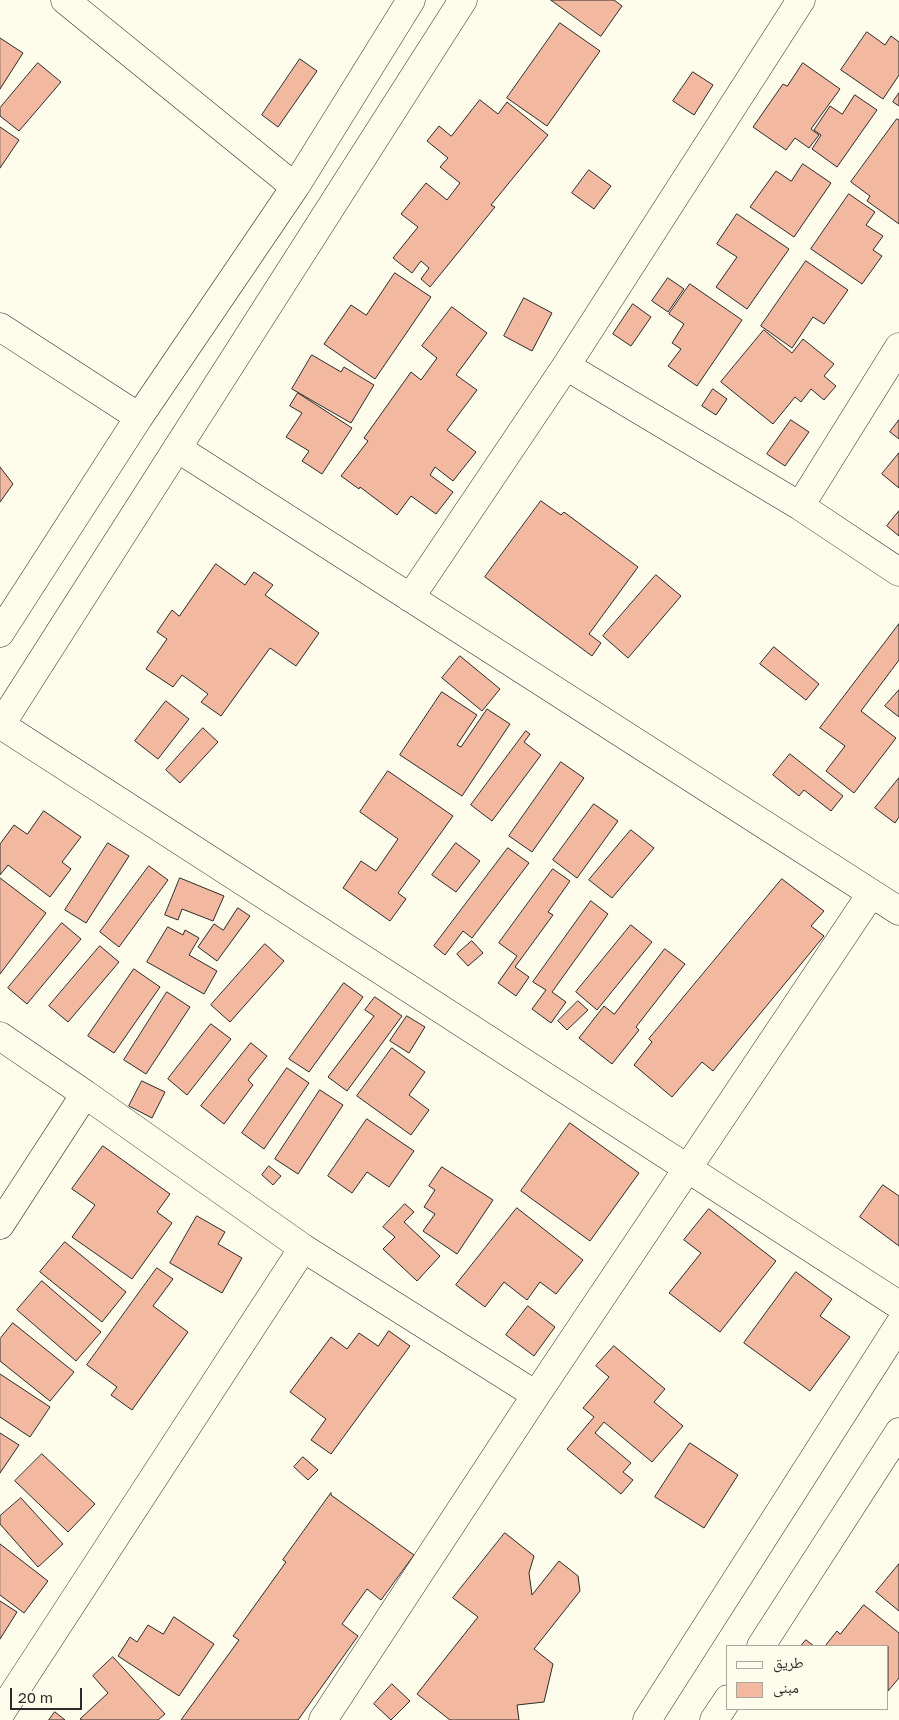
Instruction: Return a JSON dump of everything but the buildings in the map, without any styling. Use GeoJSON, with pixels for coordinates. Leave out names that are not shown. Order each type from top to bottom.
{"type":"FeatureCollection","features":[{"type":"Feature","properties":{"kind":"street"},"geometry":{"type":"LineString","coordinates":[[65,0],[295,187]]}},
{"type":"Feature","properties":{"kind":"street"},"geometry":{"type":"LineString","coordinates":[[0,633],[139,418],[295,187],[412,0]]}},
{"type":"Feature","properties":{"kind":"street"},"geometry":{"type":"LineString","coordinates":[[463,0],[0,725],[899,1305]]}},
{"type":"Feature","properties":{"kind":"street"},"geometry":{"type":"LineString","coordinates":[[410,598],[566,366],[801,0]]}},
{"type":"Feature","properties":{"kind":"street"},"geometry":{"type":"LineString","coordinates":[[0,328],[139,418]]}},
{"type":"Feature","properties":{"kind":"street"},"geometry":{"type":"LineString","coordinates":[[800,506],[899,348]]}},
{"type":"Feature","properties":{"kind":"street"},"geometry":{"type":"LineString","coordinates":[[566,366],[800,506],[899,572]]}},
{"type":"Feature","properties":{"kind":"street"},"geometry":{"type":"LineString","coordinates":[[177,448],[899,912]]}},
{"type":"Feature","properties":{"kind":"street"},"geometry":{"type":"LineString","coordinates":[[323,1720],[536,1396],[871,894]]}},
{"type":"Feature","properties":{"kind":"street"},"geometry":{"type":"LineString","coordinates":[[0,1036],[303,1248],[536,1396]]}},
{"type":"Feature","properties":{"kind":"street"},"geometry":{"type":"LineString","coordinates":[[0,1225],[85,1094]]}},
{"type":"Feature","properties":{"kind":"street"},"geometry":{"type":"LineString","coordinates":[[0,1714],[303,1248]]}},
{"type":"Feature","properties":{"kind":"street"},"geometry":{"type":"LineString","coordinates":[[647,1720],[899,1325]]}},
{"type":"Feature","properties":{"kind":"street"},"geometry":{"type":"LineString","coordinates":[[762,1645],[899,1432]]}},
{"type":"Feature","properties":{"kind":"street"},"geometry":{"type":"LineString","coordinates":[[714,1720],[726,1702]]}}]}
